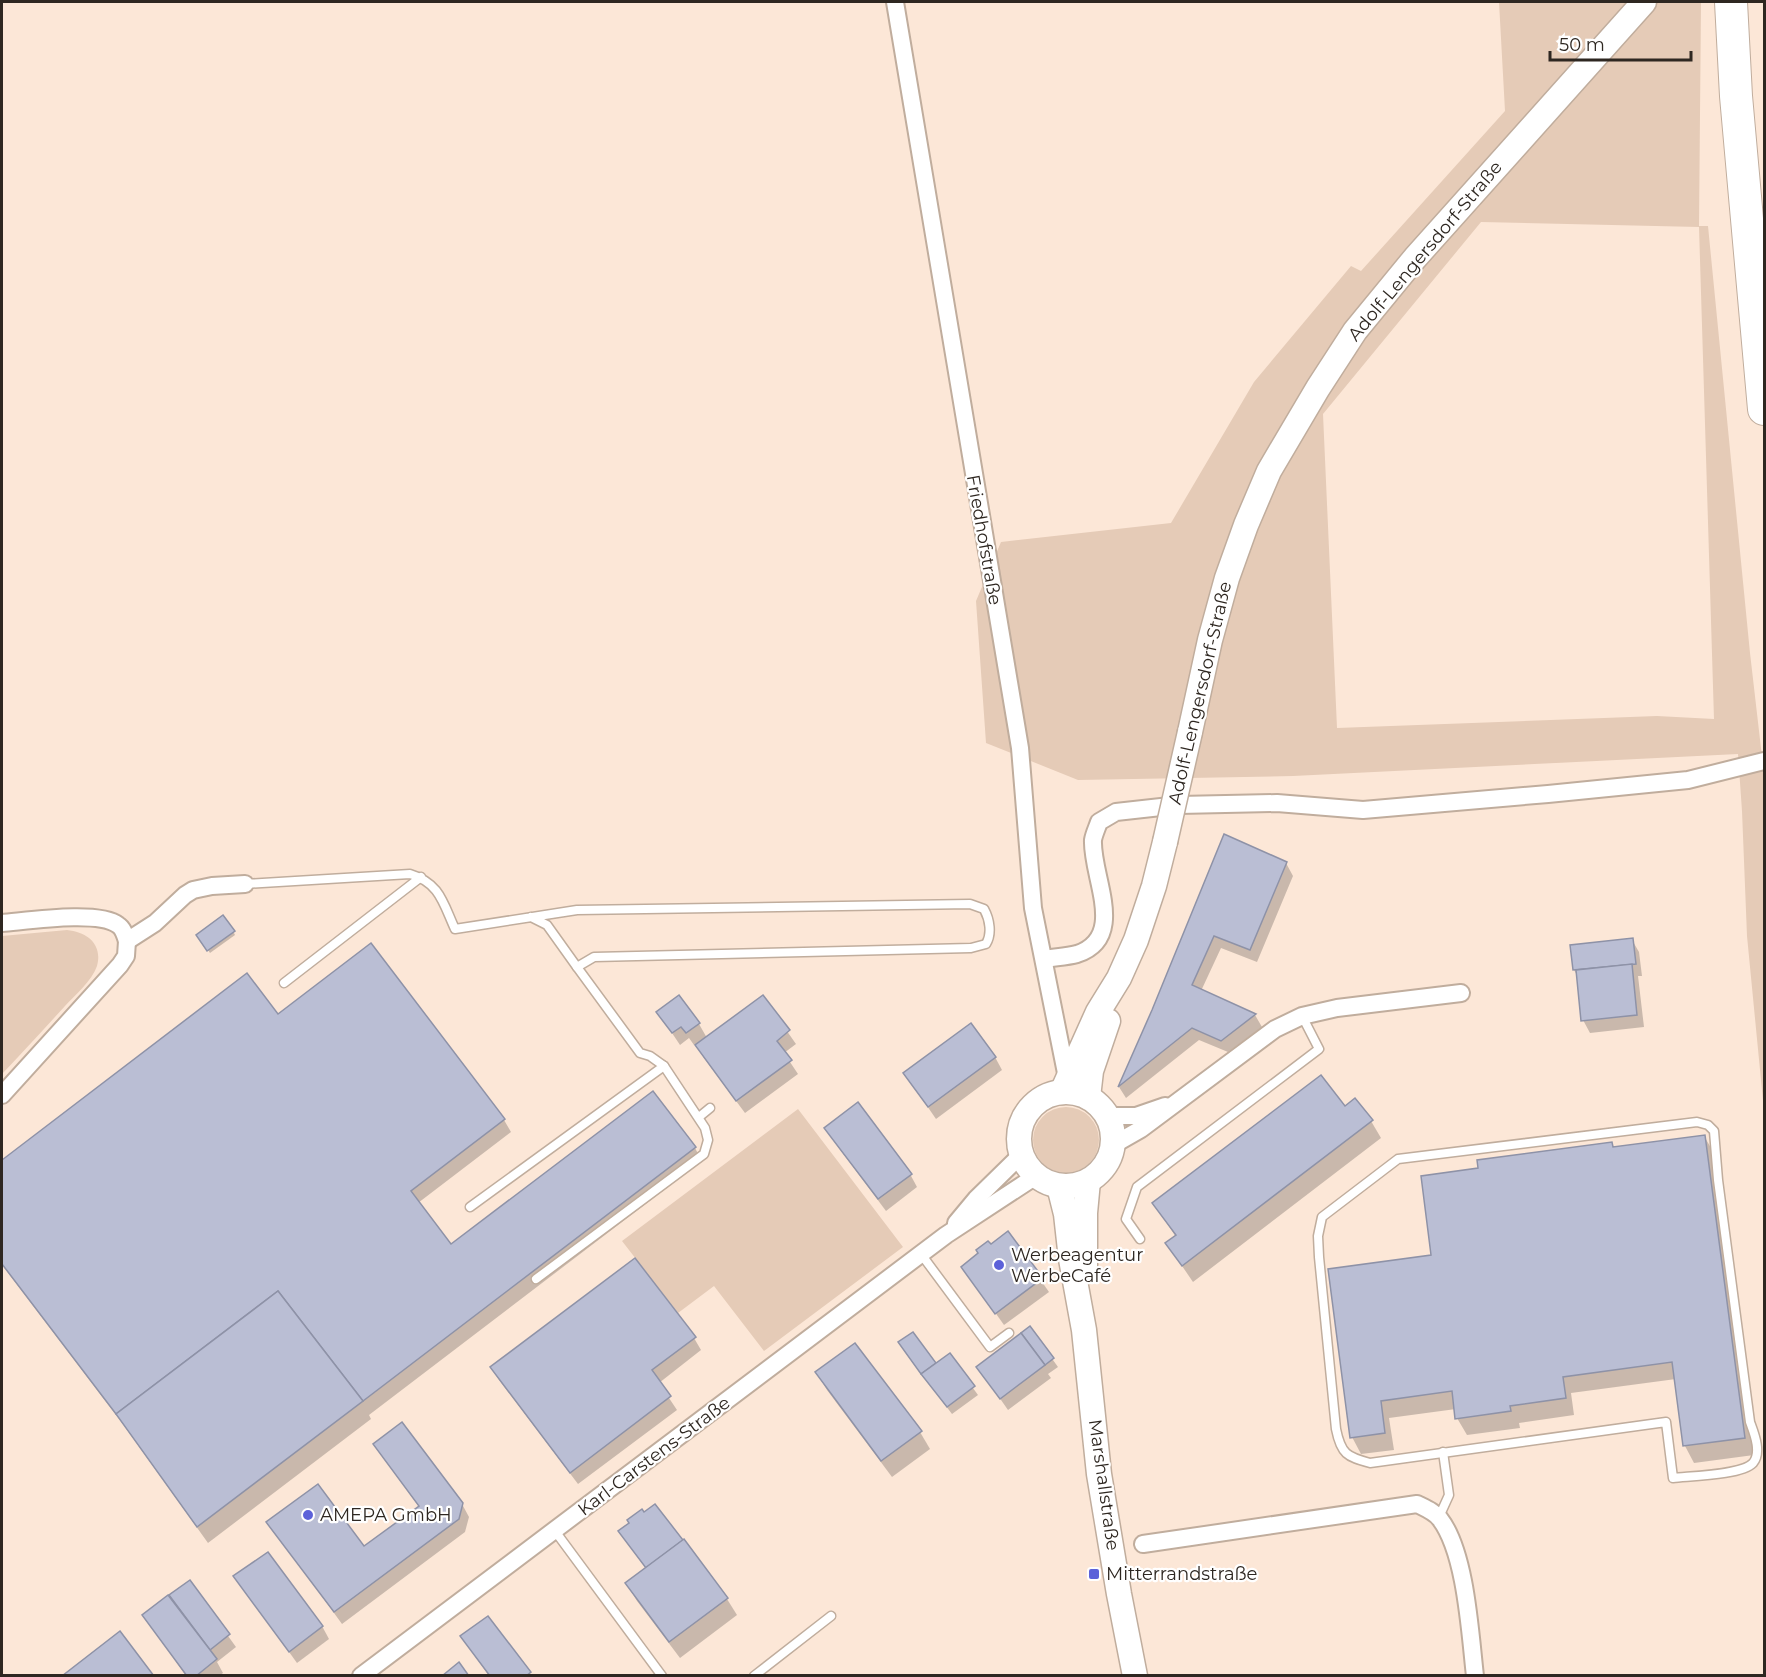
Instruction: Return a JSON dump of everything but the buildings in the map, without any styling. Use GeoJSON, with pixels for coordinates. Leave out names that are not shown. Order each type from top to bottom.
{"type":"FeatureCollection","features":[{"type":"Feature","properties":{"kind":"highway"},"geometry":{"type":"LineString","coordinates":[[1731,2],[1736,96],[1764,409]]}},
{"type":"Feature","properties":{"kind":"street","name":"Friedhofstraße"},"geometry":{"type":"LineString","coordinates":[[895,2],[1020,748],[1034,908],[1064,1085]]}},
{"type":"Feature","properties":{"kind":"street","name":"Adolf-Lengersdorf-Straße"},"geometry":{"type":"LineString","coordinates":[[1064,1085],[1098,1012],[1119,978],[1136,940],[1165,842],[1210,640],[1227,578],[1269,471],[1317,388],[1355,331],[1414,258],[1644,2]]}},
{"type":"Feature","properties":{"kind":"street"},"geometry":{"type":"LineString","coordinates":[[1044,959],[1077,954],[1091,947],[1099,939],[1105,922],[1093,840],[1099,822],[1116,812],[1179,805],[1277,803],[1363,810],[1418,806],[1688,780],[1764,761]]}},
{"type":"Feature","properties":{"kind":"street"},"geometry":{"type":"LineString","coordinates":[[127,941],[155,923],[193,890],[245,884]]}},
{"type":"Feature","properties":{"kind":"street"},"geometry":{"type":"LineString","coordinates":[[2,923],[82,917],[103,918],[118,924],[127,941],[126,956],[120,965],[2,1095]]}},
{"type":"Feature","properties":{"kind":"street","name":"Adolf-Lengersdorf-Straße"},"geometry":{"type":"LineString","coordinates":[[1088,1097],[1091,1071],[1119,978]]}},
{"type":"Feature","properties":{"kind":"street"},"geometry":{"type":"LineString","coordinates":[[1113,1145],[1141,1129],[1275,1029],[1302,1016],[1337,1008],[1461,993]]}},
{"type":"Feature","properties":{"kind":"street"},"geometry":{"type":"LineString","coordinates":[[1064,1085],[1075,1093],[1088,1097],[1108,1116],[1113,1130],[1110,1156],[1105,1166],[1088,1181],[1074,1186],[1047,1183],[1027,1167],[1021,1155],[1019,1134],[1026,1114],[1036,1103],[1064,1085]]}},
{"type":"Feature","properties":{"kind":"street"},"geometry":{"type":"LineString","coordinates":[[1108,1116],[1136,1116],[1180,1100]]}},
{"type":"Feature","properties":{"kind":"street","name":"Karl-Carstens-Straße"},"geometry":{"type":"LineString","coordinates":[[946,1235],[976,1200],[1021,1155]]}},
{"type":"Feature","properties":{"kind":"street","name":"Karl-Carstens-Straße"},"geometry":{"type":"LineString","coordinates":[[361,1676],[946,1235],[1036,1176]]}},
{"type":"Feature","properties":{"kind":"street","name":"Marshallstraße"},"geometry":{"type":"LineString","coordinates":[[1083,1329],[1085,1213],[1088,1181]]}},
{"type":"Feature","properties":{"kind":"street","name":"Marshallstraße"},"geometry":{"type":"LineString","coordinates":[[1059,1186],[1066,1214],[1083,1329],[1100,1473],[1119,1594],[1135,1676]]}},
{"type":"Feature","properties":{"kind":"street"},"geometry":{"type":"LineString","coordinates":[[1143,1544],[1417,1504],[1439,1517],[1451,1537],[1466,1597],[1475,1676]]}},
{"type":"Feature","properties":{"kind":"lane"},"geometry":{"type":"LineString","coordinates":[[245,884],[410,874],[431,883],[455,929],[577,910],[970,904],[984,909],[990,926],[989,940],[986,944],[971,948],[594,957],[577,967]]}},
{"type":"Feature","properties":{"kind":"lane"},"geometry":{"type":"LineString","coordinates":[[284,983],[421,877]]}},
{"type":"Feature","properties":{"kind":"lane"},"geometry":{"type":"LineString","coordinates":[[531,917],[547,925],[640,1053],[650,1056],[664,1066],[699,1117],[708,1140],[704,1154],[536,1279]]}},
{"type":"Feature","properties":{"kind":"lane"},"geometry":{"type":"LineString","coordinates":[[1140,1239],[1126,1219],[1137,1187],[1319,1049],[1302,1016]]}},
{"type":"Feature","properties":{"kind":"lane"},"geometry":{"type":"LineString","coordinates":[[470,1207],[664,1066]]}},
{"type":"Feature","properties":{"kind":"lane"},"geometry":{"type":"LineString","coordinates":[[699,1117],[710,1108]]}},
{"type":"Feature","properties":{"kind":"lane"},"geometry":{"type":"LineString","coordinates":[[1697,1122],[1708,1125],[1714,1131],[1718,1180],[1750,1422],[1757,1451],[1754,1462],[1744,1469],[1673,1478],[1666,1422],[1443,1452],[1370,1463],[1349,1457],[1339,1443],[1319,1257],[1318,1236],[1322,1217],[1398,1159],[1697,1122]]}},
{"type":"Feature","properties":{"kind":"lane"},"geometry":{"type":"LineString","coordinates":[[921,1254],[990,1347],[1009,1333]]}},
{"type":"Feature","properties":{"kind":"lane"},"geometry":{"type":"LineString","coordinates":[[1439,1517],[1449,1495],[1443,1452]]}},
{"type":"Feature","properties":{"kind":"lane"},"geometry":{"type":"LineString","coordinates":[[555,1531],[662,1676]]}},
{"type":"Feature","properties":{"kind":"lane"},"geometry":{"type":"LineString","coordinates":[[754,1676],[831,1616]]}},
{"type":"Feature","properties":{"kind":"shaded area"},"geometry":{"type":"Polygon","coordinates":[[[1499,2],[1701,2],[1699,226],[1708,226],[1764,774],[1764,1111],[1747,936],[1738,754],[1293,776],[1078,780],[986,743],[976,601],[1001,542],[1171,523],[1254,382],[1351,266],[1361,271],[1505,111],[1499,2]],[[1481,222],[1323,414],[1337,728],[1657,716],[1714,719],[1699,227],[1481,222]]]}},
{"type":"Feature","properties":{"kind":"shaded area"},"geometry":{"type":"Polygon","coordinates":[[[67,930],[81,933],[92,940],[98,951],[95,972],[83,988],[2,1074],[2,936],[67,930]]]}},
{"type":"Feature","properties":{"kind":"shaded area"},"geometry":{"type":"Polygon","coordinates":[[[1072,1107],[1090,1116],[1097,1127],[1099,1140],[1097,1153],[1090,1164],[1079,1171],[1060,1173],[1042,1164],[1035,1153],[1033,1134],[1042,1116],[1053,1109],[1072,1107]]]}},
{"type":"Feature","properties":{"kind":"shaded area"},"geometry":{"type":"Polygon","coordinates":[[[798,1109],[903,1247],[764,1351],[714,1286],[678,1313],[622,1241],[798,1109]]]}},
{"type":"Feature","properties":{"kind":"place","name":"Werbeagentur WerbeCafé"},"geometry":{"type":"Point","coordinates":[999,1265]}},
{"type":"Feature","properties":{"kind":"place","name":"AMEPA GmbH"},"geometry":{"type":"Point","coordinates":[308,1515]}},
{"type":"Feature","properties":{"kind":"place","name":"Mitterrandstraße"},"geometry":{"type":"Point","coordinates":[1094,1574]}}]}
